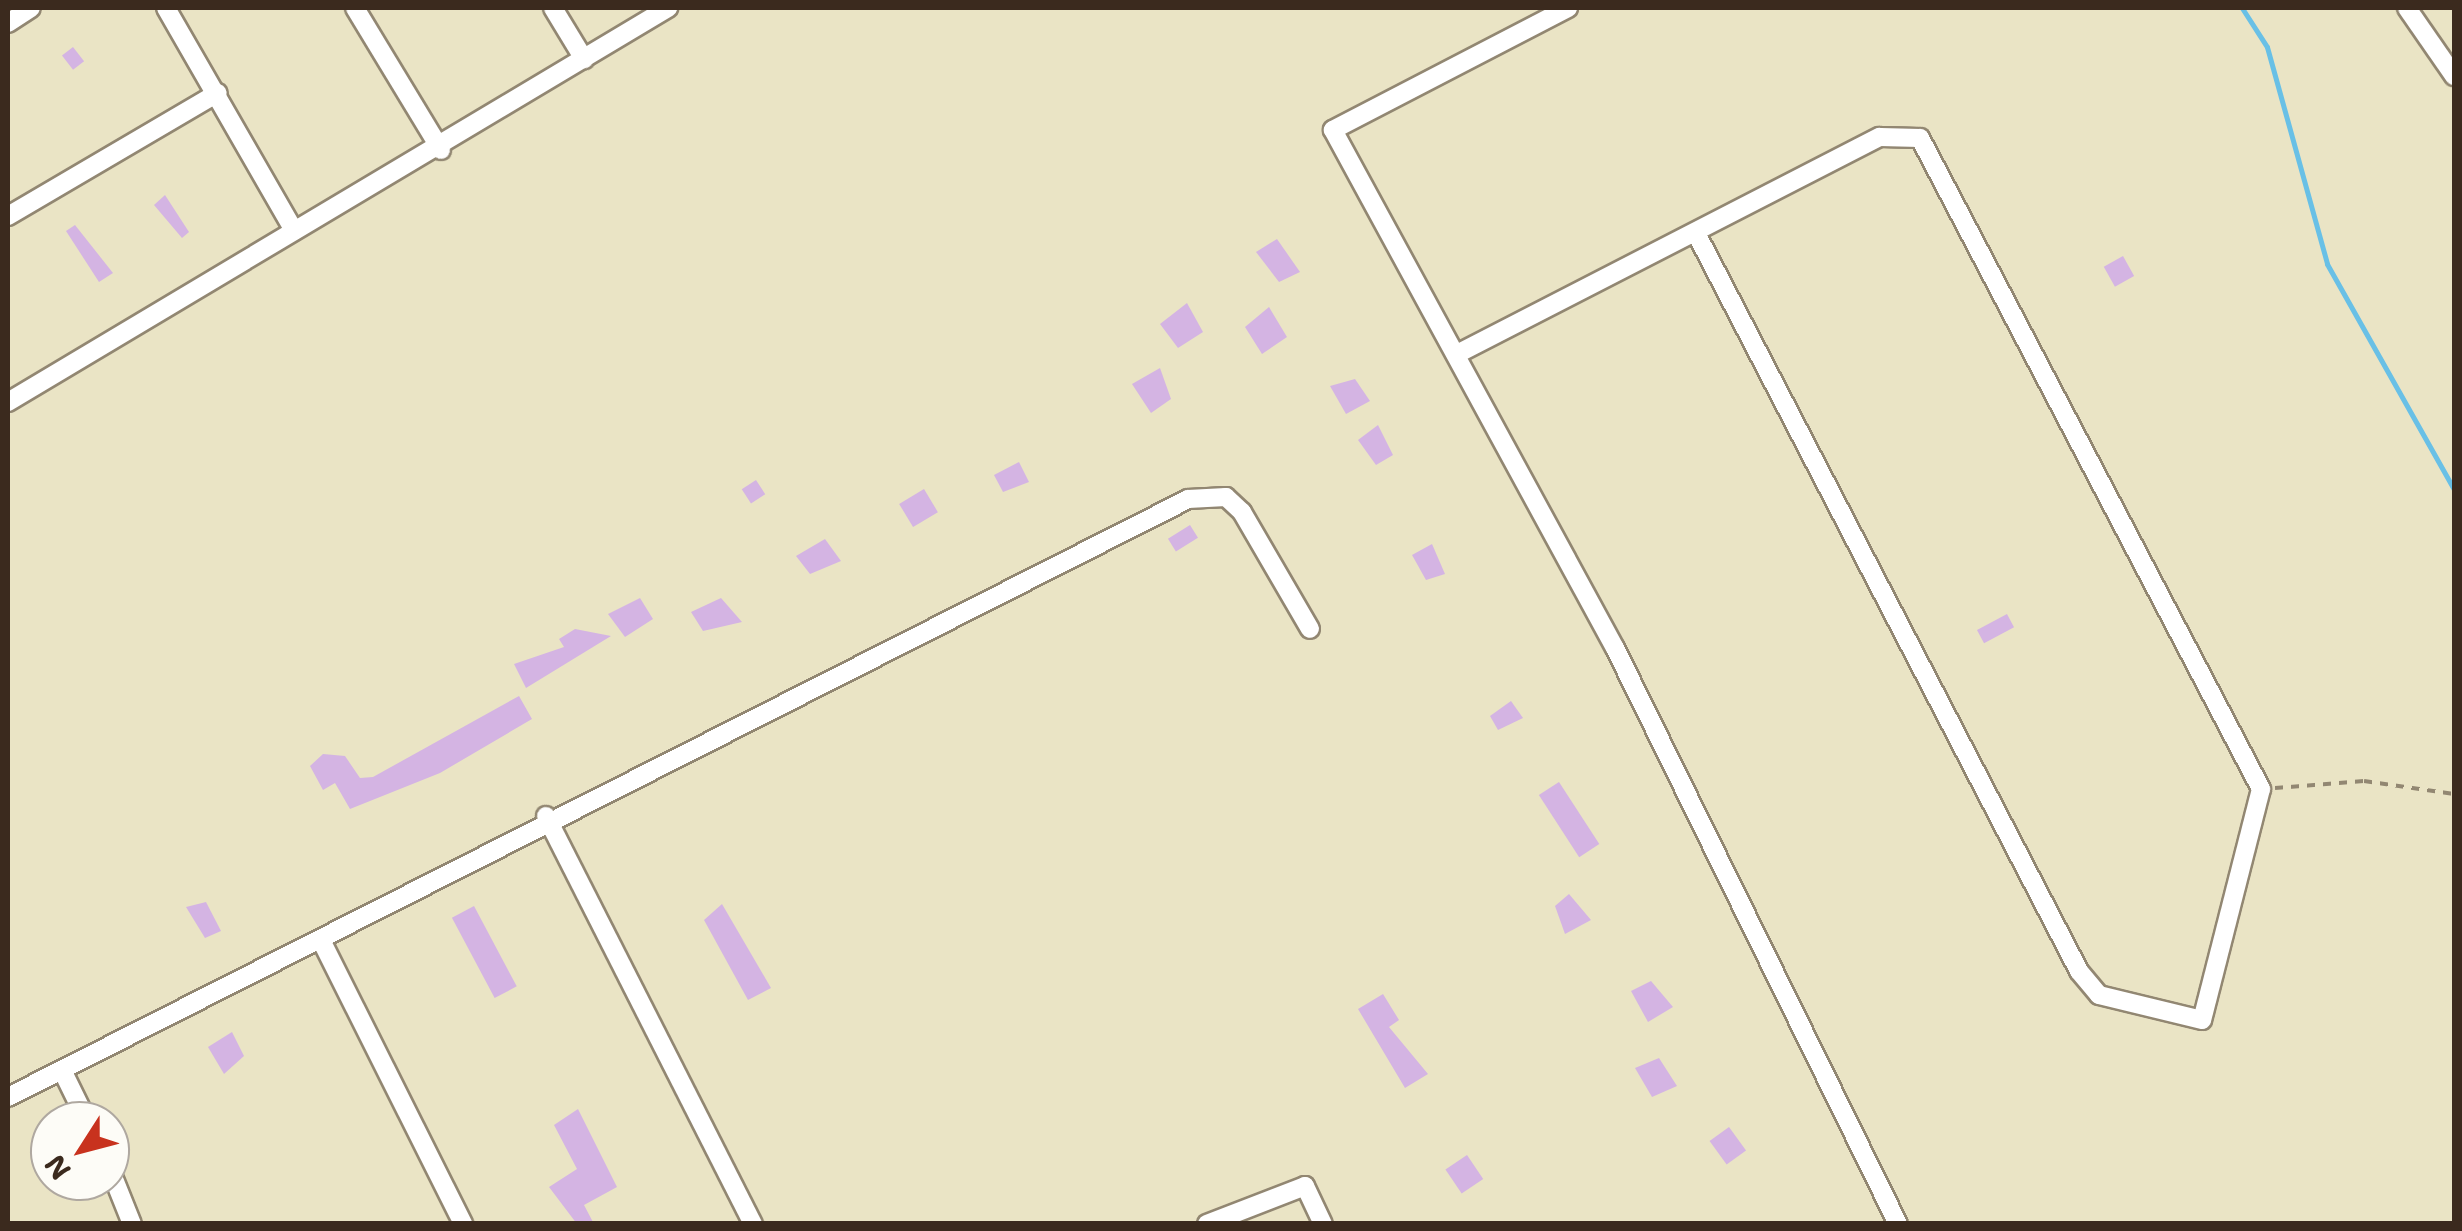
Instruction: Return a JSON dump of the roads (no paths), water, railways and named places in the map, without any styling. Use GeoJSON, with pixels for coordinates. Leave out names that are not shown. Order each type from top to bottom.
{"type":"FeatureCollection","features":[{"type":"Feature","properties":{"kind":"street"},"geometry":{"type":"LineString","coordinates":[[8,23],[32,8]]}},
{"type":"Feature","properties":{"kind":"street"},"geometry":{"type":"LineString","coordinates":[[166,8],[294,231]]}},
{"type":"Feature","properties":{"kind":"street"},"geometry":{"type":"LineString","coordinates":[[355,8],[440,150]]}},
{"type":"Feature","properties":{"kind":"street"},"geometry":{"type":"LineString","coordinates":[[553,8],[584,59]]}},
{"type":"Feature","properties":{"kind":"street"},"geometry":{"type":"LineString","coordinates":[[8,402],[294,231],[440,150],[668,8]]}},
{"type":"Feature","properties":{"kind":"street"},"geometry":{"type":"LineString","coordinates":[[1568,8],[1333,130],[1624,666],[1898,1224]]}},
{"type":"Feature","properties":{"kind":"street"},"geometry":{"type":"LineString","coordinates":[[2407,8],[2454,76]]}},
{"type":"Feature","properties":{"kind":"street"},"geometry":{"type":"LineString","coordinates":[[8,216],[218,93]]}},
{"type":"Feature","properties":{"kind":"street"},"geometry":{"type":"LineString","coordinates":[[1457,354],[1697,235],[1880,136],[1920,138],[2260,789],[2202,1020],[2100,995],[1697,235]]}},
{"type":"Feature","properties":{"kind":"street"},"geometry":{"type":"LineString","coordinates":[[8,1096],[320,940],[546,816],[1205,493],[1242,512],[1310,629]]}},
{"type":"Feature","properties":{"kind":"street"},"geometry":{"type":"LineString","coordinates":[[546,816],[753,1224]]}},
{"type":"Feature","properties":{"kind":"street"},"geometry":{"type":"LineString","coordinates":[[320,940],[463,1224]]}},
{"type":"Feature","properties":{"kind":"street"},"geometry":{"type":"LineString","coordinates":[[62,1070],[77,1101]]}},
{"type":"Feature","properties":{"kind":"street"},"geometry":{"type":"LineString","coordinates":[[1207,1224],[1305,1186],[1323,1224]]}},
{"type":"Feature","properties":{"kind":"waterway"},"geometry":{"type":"LineString","coordinates":[[2242,8],[2267,47],[2327,264],[2454,489]]}}]}
